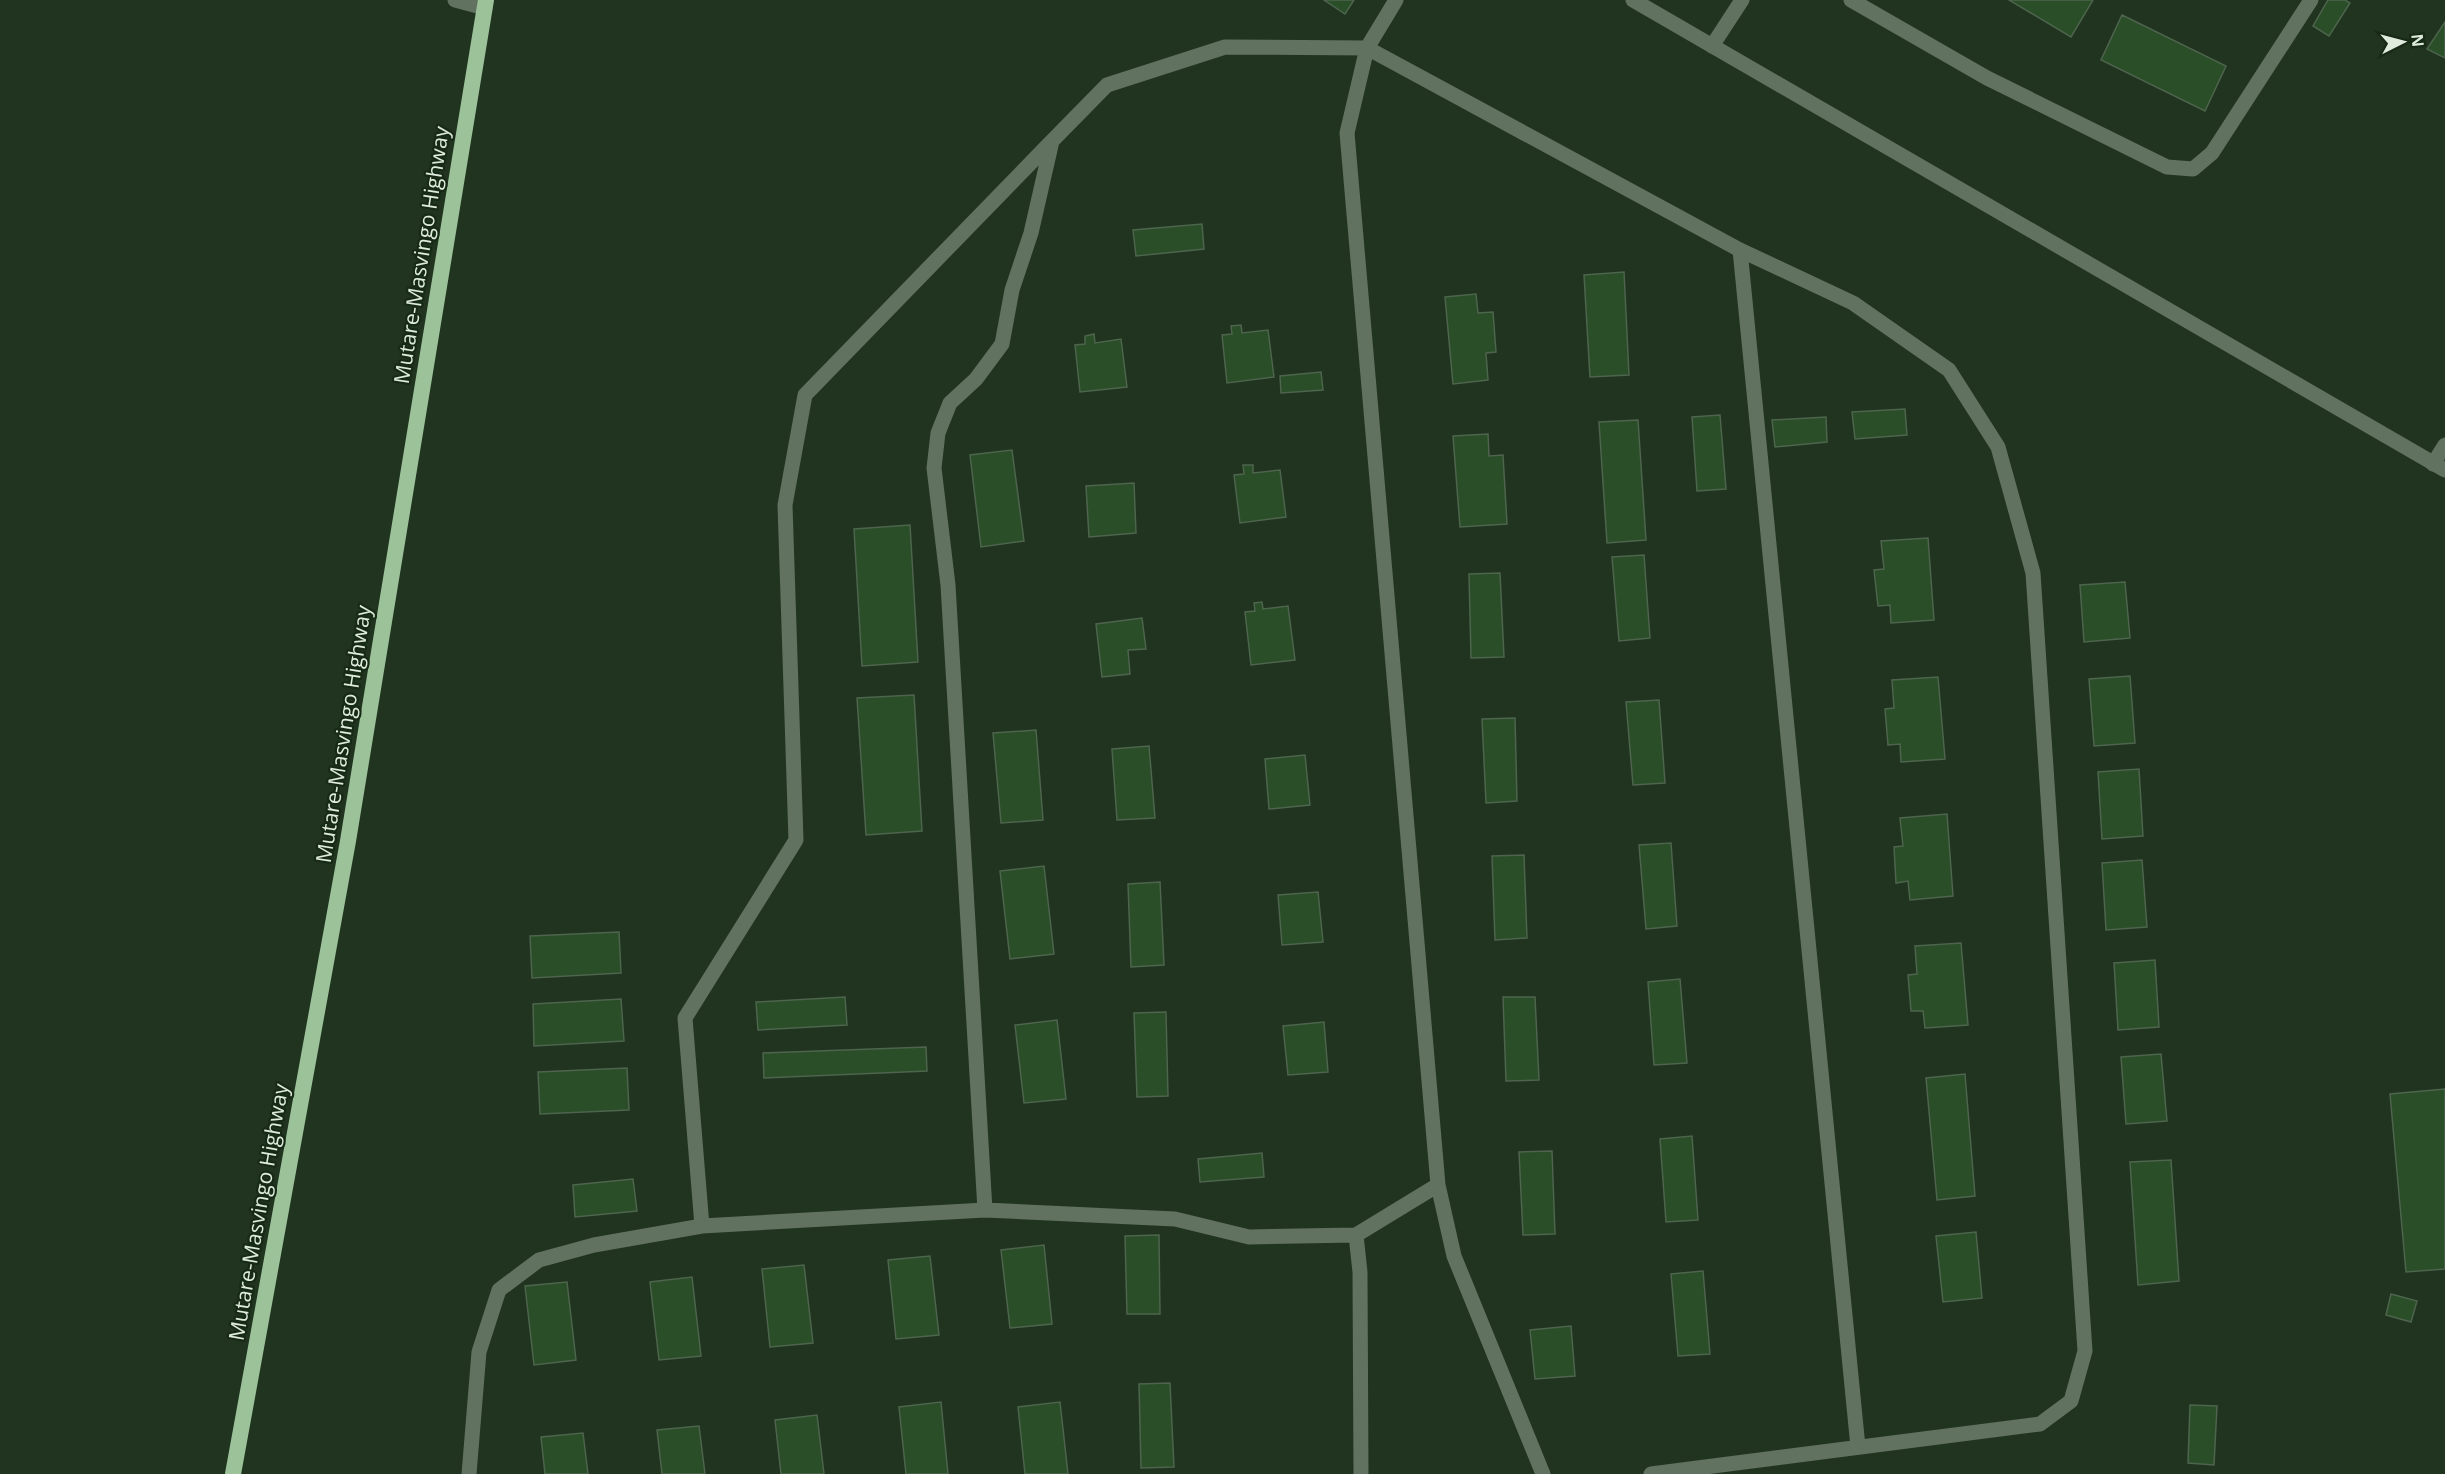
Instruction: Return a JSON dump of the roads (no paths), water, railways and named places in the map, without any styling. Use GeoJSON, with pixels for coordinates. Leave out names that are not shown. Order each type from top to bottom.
{"type":"FeatureCollection","features":[{"type":"Feature","properties":{"kind":"highway","name":"Mutare-Masvingo Highway"},"geometry":{"type":"LineString","coordinates":[[233,1474],[348,841],[485,4]]}},
{"type":"Feature","properties":{"kind":"street"},"geometry":{"type":"LineString","coordinates":[[455,0],[485,4]]}},
{"type":"Feature","properties":{"kind":"street"},"geometry":{"type":"LineString","coordinates":[[1396,0],[1367,48],[1347,133],[1438,1185],[1454,1256],[1543,1474]]}},
{"type":"Feature","properties":{"kind":"street"},"geometry":{"type":"LineString","coordinates":[[1633,0],[2439,467],[2445,445]]}},
{"type":"Feature","properties":{"kind":"street"},"geometry":{"type":"LineString","coordinates":[[1712,46],[1742,0]]}},
{"type":"Feature","properties":{"kind":"street"},"geometry":{"type":"LineString","coordinates":[[1851,0],[1987,78],[2124,146],[2167,167],[2193,169],[2212,153],[2311,0]]}},
{"type":"Feature","properties":{"kind":"street"},"geometry":{"type":"LineString","coordinates":[[702,1226],[685,1018],[796,840],[785,505],[805,395],[1107,85],[1225,47],[1367,48],[1740,250],[1853,303],[1949,370],[1998,447],[2033,573],[2085,1351],[2071,1401],[2040,1424],[1651,1474]]}},
{"type":"Feature","properties":{"kind":"street"},"geometry":{"type":"LineString","coordinates":[[985,1210],[948,585],[934,468],[938,433],[950,403],[976,379],[1002,344],[1012,290],[1031,233],[1052,141]]}},
{"type":"Feature","properties":{"kind":"street"},"geometry":{"type":"LineString","coordinates":[[1740,250],[1858,1447]]}},
{"type":"Feature","properties":{"kind":"street"},"geometry":{"type":"LineString","coordinates":[[469,1474],[479,1352],[499,1290],[539,1260],[594,1245],[702,1226],[985,1210],[1175,1219],[1249,1237],[1356,1235],[1438,1185]]}},
{"type":"Feature","properties":{"kind":"street"},"geometry":{"type":"LineString","coordinates":[[1356,1235],[1360,1272],[1361,1474]]}}]}
